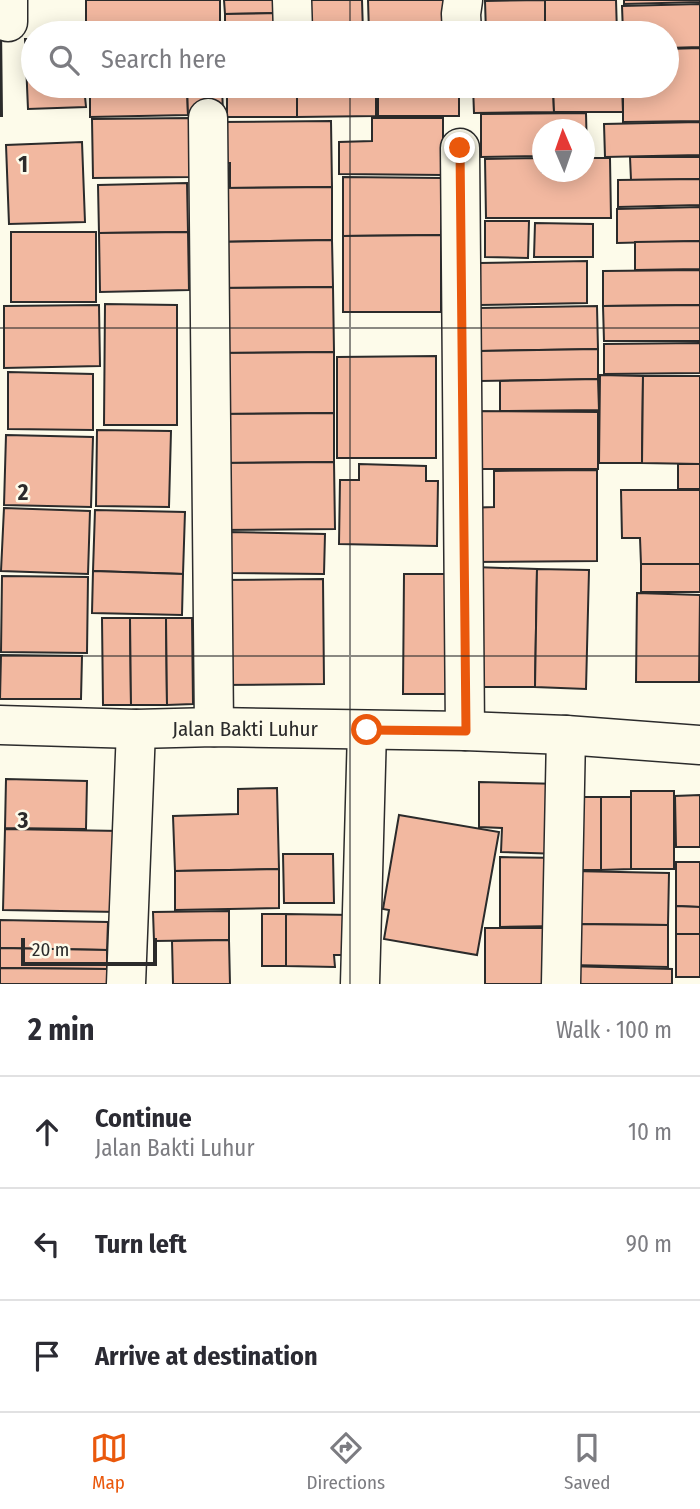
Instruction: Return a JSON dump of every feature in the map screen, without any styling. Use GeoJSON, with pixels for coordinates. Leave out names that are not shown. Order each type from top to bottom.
{"type":"FeatureCollection","features":[{"type":"Feature","properties":{"kind":"street"},"geometry":{"type":"LineString","coordinates":[[292,0],[293,21]]}},
{"type":"Feature","properties":{"kind":"street"},"geometry":{"type":"LineString","coordinates":[[461,21],[463,0]]}},
{"type":"Feature","properties":{"kind":"street"},"geometry":{"type":"LineString","coordinates":[[208,118],[214,727]]}},
{"type":"Feature","properties":{"kind":"street"},"geometry":{"type":"LineString","coordinates":[[460,148],[466,731]]}},
{"type":"Feature","properties":{"kind":"street","name":"Jalan Bakti Luhur"},"geometry":{"type":"LineString","coordinates":[[0,725],[136,729],[214,727],[466,731],[700,745]]}},
{"type":"Feature","properties":{"kind":"street"},"geometry":{"type":"LineString","coordinates":[[126,984],[136,729]]}},
{"type":"Feature","properties":{"kind":"street"},"geometry":{"type":"LineString","coordinates":[[360,984],[367,730]]}},
{"type":"Feature","properties":{"kind":"street"},"geometry":{"type":"LineString","coordinates":[[561,984],[566,735]]}},
{"type":"Feature","properties":{"kind":"building"},"geometry":{"type":"Polygon","coordinates":[[[86,0],[220,0],[220,21],[86,21],[86,0]]]}},
{"type":"Feature","properties":{"kind":"building"},"geometry":{"type":"Polygon","coordinates":[[[224,0],[281,0],[281,13],[225,14],[224,0]]]}},
{"type":"Feature","properties":{"kind":"building"},"geometry":{"type":"Polygon","coordinates":[[[298,0],[362,0],[363,21],[298,21],[298,0]]]}},
{"type":"Feature","properties":{"kind":"building"},"geometry":{"type":"Polygon","coordinates":[[[368,0],[457,0],[457,21],[369,21],[368,0]]]}},
{"type":"Feature","properties":{"kind":"building"},"geometry":{"type":"Polygon","coordinates":[[[545,0],[616,0],[617,21],[545,21],[545,0]]]}},
{"type":"Feature","properties":{"kind":"building"},"geometry":{"type":"Polygon","coordinates":[[[545,0],[545,21],[486,21],[485,1],[545,0]]]}},
{"type":"Feature","properties":{"kind":"building"},"geometry":{"type":"Polygon","coordinates":[[[624,0],[700,0],[700,2],[624,4],[624,0]]]}},
{"type":"Feature","properties":{"kind":"building"},"geometry":{"type":"Polygon","coordinates":[[[700,4],[700,47],[679,48],[679,21],[623,21],[622,6],[700,4]]]}},
{"type":"Feature","properties":{"kind":"building"},"geometry":{"type":"Polygon","coordinates":[[[281,13],[281,21],[225,21],[225,14],[281,13]]]}},
{"type":"Feature","properties":{"kind":"building"},"geometry":{"type":"Polygon","coordinates":[[[1,27],[2,116],[0,116],[1,27]]]}},
{"type":"Feature","properties":{"kind":"building"},"geometry":{"type":"Polygon","coordinates":[[[700,48],[700,121],[623,122],[623,98],[679,98],[679,49],[700,48]]]}},
{"type":"Feature","properties":{"kind":"building"},"geometry":{"type":"Polygon","coordinates":[[[28,98],[85,98],[86,107],[28,109],[28,98]]]}},
{"type":"Feature","properties":{"kind":"building"},"geometry":{"type":"Polygon","coordinates":[[[90,98],[187,98],[188,115],[90,117],[90,98]]]}},
{"type":"Feature","properties":{"kind":"building"},"geometry":{"type":"Polygon","coordinates":[[[187,98],[222,98],[223,114],[188,115],[187,98]]]}},
{"type":"Feature","properties":{"kind":"building"},"geometry":{"type":"Polygon","coordinates":[[[227,98],[297,98],[297,117],[227,117],[227,98]]]}},
{"type":"Feature","properties":{"kind":"building"},"geometry":{"type":"Polygon","coordinates":[[[297,98],[376,98],[376,116],[297,117],[297,98]]]}},
{"type":"Feature","properties":{"kind":"building"},"geometry":{"type":"Polygon","coordinates":[[[378,98],[459,98],[459,116],[378,116],[378,98]]]}},
{"type":"Feature","properties":{"kind":"building"},"geometry":{"type":"Polygon","coordinates":[[[473,98],[553,98],[554,112],[474,113],[473,98]]]}},
{"type":"Feature","properties":{"kind":"building"},"geometry":{"type":"Polygon","coordinates":[[[553,98],[622,98],[623,112],[554,112],[553,98]]]}},
{"type":"Feature","properties":{"kind":"building"},"geometry":{"type":"Polygon","coordinates":[[[586,113],[586,119],[532,119],[532,156],[481,157],[481,114],[586,113]]]}},
{"type":"Feature","properties":{"kind":"building"},"geometry":{"type":"Polygon","coordinates":[[[190,118],[191,177],[93,178],[92,119],[190,118]]]}},
{"type":"Feature","properties":{"kind":"building"},"geometry":{"type":"Polygon","coordinates":[[[372,118],[443,118],[443,175],[339,174],[339,142],[372,141],[372,118]]]}},
{"type":"Feature","properties":{"kind":"building"},"geometry":{"type":"Polygon","coordinates":[[[331,121],[332,187],[230,188],[230,163],[219,163],[218,122],[331,121]]]}},
{"type":"Feature","properties":{"kind":"building"},"geometry":{"type":"Polygon","coordinates":[[[700,122],[700,155],[605,157],[604,124],[700,122]]]}},
{"type":"Feature","properties":{"kind":"building"},"geometry":{"type":"Polygon","coordinates":[[[82,142],[85,222],[9,224],[6,145],[82,142]]]}},
{"type":"Feature","properties":{"kind":"building"},"geometry":{"type":"Polygon","coordinates":[[[630,157],[700,157],[700,179],[631,180],[630,157]]]}},
{"type":"Feature","properties":{"kind":"building"},"geometry":{"type":"Polygon","coordinates":[[[532,158],[532,182],[595,182],[595,158],[610,158],[611,218],[486,218],[485,159],[532,158]]]}},
{"type":"Feature","properties":{"kind":"building"},"geometry":{"type":"Polygon","coordinates":[[[343,177],[442,178],[441,235],[343,236],[343,177]]]}},
{"type":"Feature","properties":{"kind":"building"},"geometry":{"type":"Polygon","coordinates":[[[700,179],[700,205],[618,207],[618,180],[700,179]]]}},
{"type":"Feature","properties":{"kind":"building"},"geometry":{"type":"Polygon","coordinates":[[[187,183],[188,232],[99,233],[98,185],[187,183]]]}},
{"type":"Feature","properties":{"kind":"building"},"geometry":{"type":"Polygon","coordinates":[[[332,187],[332,240],[215,242],[215,188],[332,187]]]}},
{"type":"Feature","properties":{"kind":"building"},"geometry":{"type":"Polygon","coordinates":[[[700,207],[700,241],[617,243],[617,209],[700,207]]]}},
{"type":"Feature","properties":{"kind":"building"},"geometry":{"type":"Polygon","coordinates":[[[485,221],[529,221],[528,258],[485,257],[485,221]]]}},
{"type":"Feature","properties":{"kind":"building"},"geometry":{"type":"Polygon","coordinates":[[[535,223],[593,224],[593,257],[534,257],[535,223]]]}},
{"type":"Feature","properties":{"kind":"building"},"geometry":{"type":"Polygon","coordinates":[[[11,232],[96,232],[96,302],[11,302],[11,232]]]}},
{"type":"Feature","properties":{"kind":"building"},"geometry":{"type":"Polygon","coordinates":[[[188,232],[189,290],[100,292],[99,233],[188,232]]]}},
{"type":"Feature","properties":{"kind":"building"},"geometry":{"type":"Polygon","coordinates":[[[441,235],[441,312],[343,312],[343,236],[441,235]]]}},
{"type":"Feature","properties":{"kind":"building"},"geometry":{"type":"Polygon","coordinates":[[[332,240],[333,287],[215,288],[215,242],[332,240]]]}},
{"type":"Feature","properties":{"kind":"building"},"geometry":{"type":"Polygon","coordinates":[[[700,241],[700,269],[635,270],[635,242],[700,241]]]}},
{"type":"Feature","properties":{"kind":"building"},"geometry":{"type":"Polygon","coordinates":[[[587,261],[587,303],[480,305],[480,263],[587,261]]]}},
{"type":"Feature","properties":{"kind":"building"},"geometry":{"type":"Polygon","coordinates":[[[700,270],[700,305],[603,306],[603,271],[700,270]]]}},
{"type":"Feature","properties":{"kind":"building"},"geometry":{"type":"Polygon","coordinates":[[[333,287],[334,352],[216,353],[215,288],[333,287]]]}},
{"type":"Feature","properties":{"kind":"building"},"geometry":{"type":"Polygon","coordinates":[[[105,304],[177,305],[177,425],[104,425],[105,304]]]}},
{"type":"Feature","properties":{"kind":"building"},"geometry":{"type":"Polygon","coordinates":[[[99,305],[100,366],[4,368],[4,306],[99,305]]]}},
{"type":"Feature","properties":{"kind":"building"},"geometry":{"type":"Polygon","coordinates":[[[700,305],[700,341],[604,341],[603,306],[700,305]]]}},
{"type":"Feature","properties":{"kind":"building"},"geometry":{"type":"Polygon","coordinates":[[[597,306],[598,349],[480,351],[479,308],[597,306]]]}},
{"type":"Feature","properties":{"kind":"building"},"geometry":{"type":"Polygon","coordinates":[[[700,343],[700,373],[604,374],[604,344],[700,343]]]}},
{"type":"Feature","properties":{"kind":"building"},"geometry":{"type":"Polygon","coordinates":[[[598,349],[598,379],[480,381],[480,351],[598,349]]]}},
{"type":"Feature","properties":{"kind":"building"},"geometry":{"type":"Polygon","coordinates":[[[334,352],[334,413],[216,414],[216,353],[334,352]]]}},
{"type":"Feature","properties":{"kind":"building"},"geometry":{"type":"Polygon","coordinates":[[[436,356],[436,458],[337,458],[337,357],[436,356]]]}},
{"type":"Feature","properties":{"kind":"building"},"geometry":{"type":"Polygon","coordinates":[[[8,372],[93,374],[93,430],[8,429],[8,372]]]}},
{"type":"Feature","properties":{"kind":"building"},"geometry":{"type":"Polygon","coordinates":[[[600,375],[643,376],[642,463],[599,463],[600,375]]]}},
{"type":"Feature","properties":{"kind":"building"},"geometry":{"type":"Polygon","coordinates":[[[643,376],[700,376],[700,464],[642,463],[643,376]]]}},
{"type":"Feature","properties":{"kind":"building"},"geometry":{"type":"Polygon","coordinates":[[[598,379],[599,410],[500,411],[500,381],[598,379]]]}},
{"type":"Feature","properties":{"kind":"building"},"geometry":{"type":"Polygon","coordinates":[[[469,411],[598,412],[598,469],[468,469],[469,411]]]}},
{"type":"Feature","properties":{"kind":"building"},"geometry":{"type":"Polygon","coordinates":[[[334,413],[334,462],[217,463],[216,414],[334,413]]]}},
{"type":"Feature","properties":{"kind":"building"},"geometry":{"type":"Polygon","coordinates":[[[97,430],[171,431],[169,507],[96,506],[97,430]]]}},
{"type":"Feature","properties":{"kind":"building"},"geometry":{"type":"Polygon","coordinates":[[[6,435],[93,437],[91,507],[4,505],[6,435]]]}},
{"type":"Feature","properties":{"kind":"building"},"geometry":{"type":"Polygon","coordinates":[[[334,462],[335,529],[217,530],[217,463],[334,462]]]}},
{"type":"Feature","properties":{"kind":"building"},"geometry":{"type":"Polygon","coordinates":[[[359,464],[426,466],[426,481],[438,481],[437,546],[339,544],[340,480],[359,480],[359,464]]]}},
{"type":"Feature","properties":{"kind":"building"},"geometry":{"type":"Polygon","coordinates":[[[678,464],[700,464],[700,489],[678,489],[678,464]]]}},
{"type":"Feature","properties":{"kind":"building"},"geometry":{"type":"Polygon","coordinates":[[[597,470],[597,561],[465,562],[465,508],[494,507],[494,471],[597,470]]]}},
{"type":"Feature","properties":{"kind":"building"},"geometry":{"type":"Polygon","coordinates":[[[621,490],[700,490],[700,564],[641,564],[640,538],[622,538],[621,490]]]}},
{"type":"Feature","properties":{"kind":"building"},"geometry":{"type":"Polygon","coordinates":[[[4,508],[90,511],[88,574],[1,571],[4,508]]]}},
{"type":"Feature","properties":{"kind":"building"},"geometry":{"type":"Polygon","coordinates":[[[95,510],[185,512],[183,574],[93,571],[95,510]]]}},
{"type":"Feature","properties":{"kind":"building"},"geometry":{"type":"Polygon","coordinates":[[[228,532],[325,534],[324,574],[228,573],[228,532]]]}},
{"type":"Feature","properties":{"kind":"building"},"geometry":{"type":"Polygon","coordinates":[[[641,564],[700,564],[700,592],[641,592],[641,564]]]}},
{"type":"Feature","properties":{"kind":"building"},"geometry":{"type":"Polygon","coordinates":[[[474,567],[537,569],[535,687],[471,687],[474,567]]]}},
{"type":"Feature","properties":{"kind":"building"},"geometry":{"type":"Polygon","coordinates":[[[537,569],[589,570],[586,689],[535,687],[537,569]]]}},
{"type":"Feature","properties":{"kind":"building"},"geometry":{"type":"Polygon","coordinates":[[[93,571],[183,574],[182,615],[92,613],[93,571]]]}},
{"type":"Feature","properties":{"kind":"building"},"geometry":{"type":"Polygon","coordinates":[[[404,574],[453,574],[453,694],[403,694],[404,574]]]}},
{"type":"Feature","properties":{"kind":"building"},"geometry":{"type":"Polygon","coordinates":[[[2,576],[88,577],[87,653],[1,652],[2,576]]]}},
{"type":"Feature","properties":{"kind":"building"},"geometry":{"type":"Polygon","coordinates":[[[323,579],[324,684],[218,685],[217,580],[323,579]]]}},
{"type":"Feature","properties":{"kind":"building"},"geometry":{"type":"Polygon","coordinates":[[[637,593],[700,595],[699,682],[636,682],[637,593]]]}},
{"type":"Feature","properties":{"kind":"building"},"geometry":{"type":"Polygon","coordinates":[[[102,618],[130,618],[131,705],[103,705],[102,618]]]}},
{"type":"Feature","properties":{"kind":"building"},"geometry":{"type":"Polygon","coordinates":[[[130,618],[166,618],[167,705],[131,705],[130,618]]]}},
{"type":"Feature","properties":{"kind":"building"},"geometry":{"type":"Polygon","coordinates":[[[166,618],[192,618],[193,704],[167,705],[166,618]]]}},
{"type":"Feature","properties":{"kind":"building"},"geometry":{"type":"Polygon","coordinates":[[[1,655],[82,656],[81,699],[0,699],[1,655]]]}},
{"type":"Feature","properties":{"kind":"building"},"geometry":{"type":"Polygon","coordinates":[[[6,779],[87,781],[86,829],[5,828],[6,779]]]}},
{"type":"Feature","properties":{"kind":"building"},"geometry":{"type":"Polygon","coordinates":[[[479,782],[562,784],[560,854],[501,852],[502,828],[479,827],[479,782]]]}},
{"type":"Feature","properties":{"kind":"building"},"geometry":{"type":"Polygon","coordinates":[[[277,788],[279,869],[175,871],[173,816],[238,814],[238,789],[277,788]]]}},
{"type":"Feature","properties":{"kind":"building"},"geometry":{"type":"Polygon","coordinates":[[[631,791],[674,791],[674,869],[631,869],[631,791]]]}},
{"type":"Feature","properties":{"kind":"building"},"geometry":{"type":"Polygon","coordinates":[[[700,795],[700,847],[676,847],[675,796],[700,795]]]}},
{"type":"Feature","properties":{"kind":"building"},"geometry":{"type":"Polygon","coordinates":[[[571,797],[601,797],[601,870],[571,870],[571,797]]]}},
{"type":"Feature","properties":{"kind":"building"},"geometry":{"type":"Polygon","coordinates":[[[601,797],[631,797],[631,869],[601,870],[601,797]]]}},
{"type":"Feature","properties":{"kind":"building"},"geometry":{"type":"Polygon","coordinates":[[[399,815],[499,832],[477,955],[384,939],[389,910],[383,909],[399,815]]]}},
{"type":"Feature","properties":{"kind":"building"},"geometry":{"type":"Polygon","coordinates":[[[5,829],[120,831],[118,912],[3,910],[5,829]]]}},
{"type":"Feature","properties":{"kind":"building"},"geometry":{"type":"Polygon","coordinates":[[[283,854],[333,854],[334,903],[284,903],[283,854]]]}},
{"type":"Feature","properties":{"kind":"building"},"geometry":{"type":"Polygon","coordinates":[[[500,857],[560,858],[560,926],[500,927],[500,857]]]}},
{"type":"Feature","properties":{"kind":"building"},"geometry":{"type":"Polygon","coordinates":[[[676,862],[700,862],[700,907],[676,906],[676,862]]]}},
{"type":"Feature","properties":{"kind":"building"},"geometry":{"type":"Polygon","coordinates":[[[279,869],[279,908],[175,910],[175,871],[279,869]]]}},
{"type":"Feature","properties":{"kind":"building"},"geometry":{"type":"Polygon","coordinates":[[[571,871],[669,873],[668,925],[570,924],[571,871]]]}},
{"type":"Feature","properties":{"kind":"building"},"geometry":{"type":"Polygon","coordinates":[[[676,906],[700,907],[700,934],[676,934],[676,906]]]}},
{"type":"Feature","properties":{"kind":"building"},"geometry":{"type":"Polygon","coordinates":[[[229,911],[229,940],[154,941],[153,912],[229,911]]]}},
{"type":"Feature","properties":{"kind":"building"},"geometry":{"type":"Polygon","coordinates":[[[262,914],[286,914],[286,966],[262,966],[262,914]]]}},
{"type":"Feature","properties":{"kind":"building"},"geometry":{"type":"Polygon","coordinates":[[[286,914],[352,915],[351,955],[334,955],[335,967],[286,966],[286,914]]]}},
{"type":"Feature","properties":{"kind":"building"},"geometry":{"type":"Polygon","coordinates":[[[0,920],[108,922],[107,950],[0,948],[0,920]]]}},
{"type":"Feature","properties":{"kind":"building"},"geometry":{"type":"Polygon","coordinates":[[[570,924],[668,925],[668,967],[569,965],[570,924]]]}},
{"type":"Feature","properties":{"kind":"building"},"geometry":{"type":"Polygon","coordinates":[[[485,928],[552,928],[552,984],[485,984],[485,928]]]}},
{"type":"Feature","properties":{"kind":"building"},"geometry":{"type":"Polygon","coordinates":[[[676,934],[700,934],[700,977],[676,977],[676,934]]]}},
{"type":"Feature","properties":{"kind":"building"},"geometry":{"type":"Polygon","coordinates":[[[229,940],[230,984],[173,984],[172,941],[229,940]]]}},
{"type":"Feature","properties":{"kind":"building"},"geometry":{"type":"Polygon","coordinates":[[[0,948],[107,950],[107,969],[0,968],[0,948]]]}},
{"type":"Feature","properties":{"kind":"building"},"geometry":{"type":"Polygon","coordinates":[[[566,966],[672,969],[672,984],[566,984],[566,966]]]}},
{"type":"Feature","properties":{"kind":"building"},"geometry":{"type":"Polygon","coordinates":[[[0,968],[107,969],[107,984],[0,984],[0,968]]]}},
{"type":"Feature","properties":{"kind":"route"},"geometry":{"type":"LineString","coordinates":[[367,730],[466,731],[460,148]]}}]}
